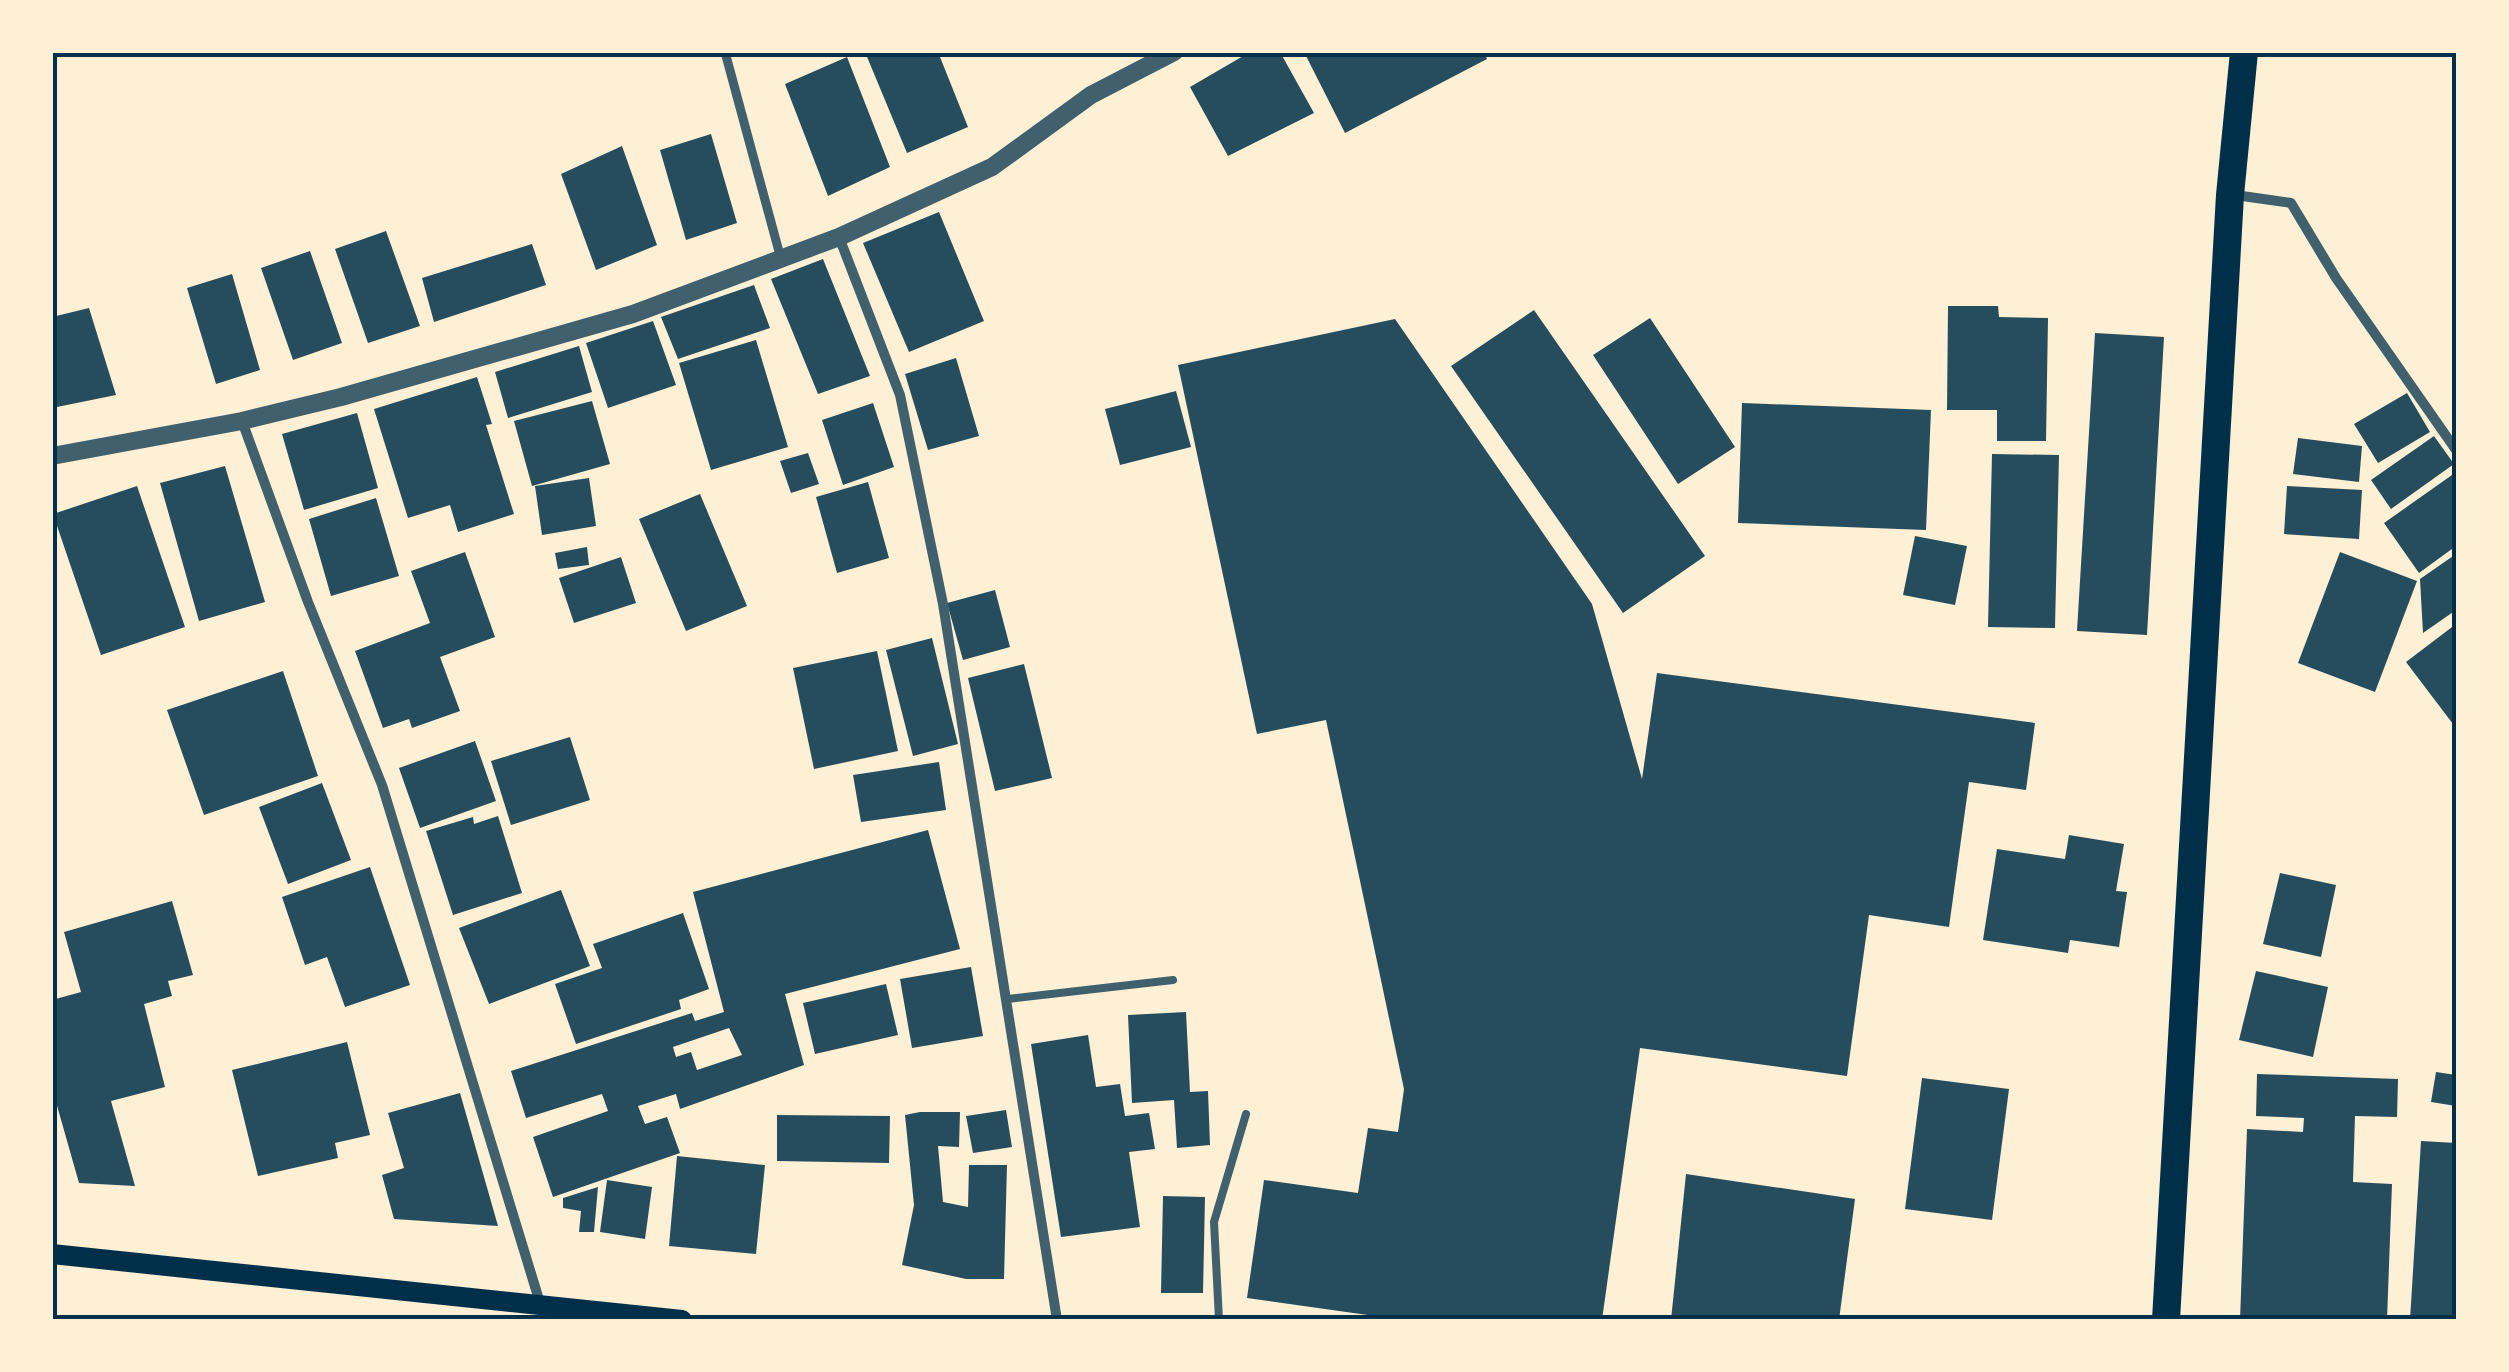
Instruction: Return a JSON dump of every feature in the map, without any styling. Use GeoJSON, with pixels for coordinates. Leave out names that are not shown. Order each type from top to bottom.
{"type":"FeatureCollection","features":[{"type":"Feature","properties":{"kind":"highway"},"geometry":{"type":"LineString","coordinates":[[2166,1320],[2230,195],[2244,52]]}},
{"type":"Feature","properties":{"kind":"main road"},"geometry":{"type":"LineString","coordinates":[[52,1254],[682,1320]]}},
{"type":"Feature","properties":{"kind":"street"},"geometry":{"type":"LineString","coordinates":[[725,52],[780,259]]}},
{"type":"Feature","properties":{"kind":"street"},"geometry":{"type":"LineString","coordinates":[[52,456],[341,397],[634,314],[839,237],[992,167],[1092,96],[1174,52]]}},
{"type":"Feature","properties":{"kind":"street"},"geometry":{"type":"LineString","coordinates":[[2230,195],[2290,203],[2336,278],[2456,450]]}},
{"type":"Feature","properties":{"kind":"street"},"geometry":{"type":"LineString","coordinates":[[839,237],[900,396],[944,604],[1057,1320]]}},
{"type":"Feature","properties":{"kind":"street"},"geometry":{"type":"LineString","coordinates":[[242,420],[308,602],[382,785],[541,1304]]}},
{"type":"Feature","properties":{"kind":"lane"},"geometry":{"type":"LineString","coordinates":[[1008,999],[1173,980]]}},
{"type":"Feature","properties":{"kind":"lane"},"geometry":{"type":"LineString","coordinates":[[1219,1320],[1214,1222],[1246,1114]]}},
{"type":"Feature","properties":{"kind":"building"},"geometry":{"type":"Polygon","coordinates":[[[865,52],[938,52],[968,127],[907,153],[865,52]]]}},
{"type":"Feature","properties":{"kind":"building"},"geometry":{"type":"Polygon","coordinates":[[[1250,52],[1280,52],[1314,113],[1228,156],[1190,87],[1250,52]]]}},
{"type":"Feature","properties":{"kind":"building"},"geometry":{"type":"Polygon","coordinates":[[[1304,52],[1484,52],[1487,59],[1345,133],[1304,52]]]}},
{"type":"Feature","properties":{"kind":"building"},"geometry":{"type":"Polygon","coordinates":[[[847,57],[890,167],[828,196],[785,84],[847,57]]]}},
{"type":"Feature","properties":{"kind":"building"},"geometry":{"type":"Polygon","coordinates":[[[711,134],[737,223],[686,240],[660,150],[711,134]]]}},
{"type":"Feature","properties":{"kind":"building"},"geometry":{"type":"Polygon","coordinates":[[[622,146],[657,245],[596,270],[561,174],[622,146]]]}},
{"type":"Feature","properties":{"kind":"building"},"geometry":{"type":"Polygon","coordinates":[[[939,212],[984,321],[909,352],[863,243],[939,212]]]}},
{"type":"Feature","properties":{"kind":"building"},"geometry":{"type":"Polygon","coordinates":[[[386,231],[420,326],[368,343],[335,249],[386,231]]]}},
{"type":"Feature","properties":{"kind":"building"},"geometry":{"type":"Polygon","coordinates":[[[532,244],[546,285],[434,322],[422,278],[532,244]]]}},
{"type":"Feature","properties":{"kind":"building"},"geometry":{"type":"Polygon","coordinates":[[[310,251],[342,343],[293,360],[261,268],[310,251]]]}},
{"type":"Feature","properties":{"kind":"building"},"geometry":{"type":"Polygon","coordinates":[[[823,259],[870,376],[818,394],[771,279],[823,259]]]}},
{"type":"Feature","properties":{"kind":"building"},"geometry":{"type":"Polygon","coordinates":[[[232,274],[260,370],[216,384],[187,288],[232,274]]]}},
{"type":"Feature","properties":{"kind":"building"},"geometry":{"type":"Polygon","coordinates":[[[754,285],[770,328],[678,359],[661,317],[754,285]]]}},
{"type":"Feature","properties":{"kind":"building"},"geometry":{"type":"Polygon","coordinates":[[[1948,306],[1998,306],[1999,317],[2048,318],[2046,441],[1997,441],[1997,410],[1947,410],[1948,306]]]}},
{"type":"Feature","properties":{"kind":"building"},"geometry":{"type":"Polygon","coordinates":[[[89,308],[116,395],[52,408],[52,317],[89,308]]]}},
{"type":"Feature","properties":{"kind":"building"},"geometry":{"type":"Polygon","coordinates":[[[1534,310],[1705,556],[1623,613],[1451,366],[1534,310]]]}},
{"type":"Feature","properties":{"kind":"building"},"geometry":{"type":"Polygon","coordinates":[[[1650,318],[1735,447],[1678,484],[1593,355],[1650,318]]]}},
{"type":"Feature","properties":{"kind":"building"},"geometry":{"type":"Polygon","coordinates":[[[1395,319],[1592,604],[1642,779],[1657,673],[2035,723],[2026,790],[1969,782],[1949,927],[1869,915],[1847,1076],[1640,1048],[1602,1320],[1403,1320],[1247,1298],[1264,1180],[1358,1193],[1368,1128],[1398,1132],[1404,1089],[1326,720],[1257,734],[1178,365],[1395,319]]]}},
{"type":"Feature","properties":{"kind":"building"},"geometry":{"type":"Polygon","coordinates":[[[653,321],[676,385],[608,408],[586,343],[653,321]]]}},
{"type":"Feature","properties":{"kind":"building"},"geometry":{"type":"Polygon","coordinates":[[[2095,333],[2164,337],[2147,635],[2077,631],[2095,333]]]}},
{"type":"Feature","properties":{"kind":"building"},"geometry":{"type":"Polygon","coordinates":[[[756,340],[788,447],[711,470],[679,363],[756,340]]]}},
{"type":"Feature","properties":{"kind":"building"},"geometry":{"type":"Polygon","coordinates":[[[579,346],[592,392],[508,418],[495,372],[579,346]]]}},
{"type":"Feature","properties":{"kind":"building"},"geometry":{"type":"Polygon","coordinates":[[[956,358],[979,436],[928,450],[905,374],[956,358]]]}},
{"type":"Feature","properties":{"kind":"building"},"geometry":{"type":"Polygon","coordinates":[[[477,377],[492,424],[486,425],[514,514],[458,532],[450,505],[408,518],[374,409],[477,377]]]}},
{"type":"Feature","properties":{"kind":"building"},"geometry":{"type":"Polygon","coordinates":[[[1176,391],[1191,447],[1120,465],[1105,409],[1176,391]]]}},
{"type":"Feature","properties":{"kind":"building"},"geometry":{"type":"Polygon","coordinates":[[[2407,393],[2430,432],[2378,463],[2354,424],[2407,393]]]}},
{"type":"Feature","properties":{"kind":"building"},"geometry":{"type":"Polygon","coordinates":[[[592,401],[610,464],[532,486],[514,421],[592,401]]]}},
{"type":"Feature","properties":{"kind":"building"},"geometry":{"type":"Polygon","coordinates":[[[873,403],[894,467],[843,485],[822,420],[873,403]]]}},
{"type":"Feature","properties":{"kind":"building"},"geometry":{"type":"Polygon","coordinates":[[[1742,403],[1931,410],[1926,530],[1738,523],[1742,403]]]}},
{"type":"Feature","properties":{"kind":"building"},"geometry":{"type":"Polygon","coordinates":[[[357,413],[378,488],[304,510],[282,434],[357,413]]]}},
{"type":"Feature","properties":{"kind":"building"},"geometry":{"type":"Polygon","coordinates":[[[2434,436],[2454,464],[2391,509],[2371,480],[2434,436]]]}},
{"type":"Feature","properties":{"kind":"building"},"geometry":{"type":"Polygon","coordinates":[[[2298,438],[2362,446],[2359,482],[2293,474],[2298,438]]]}},
{"type":"Feature","properties":{"kind":"building"},"geometry":{"type":"Polygon","coordinates":[[[808,453],[819,484],[791,493],[780,461],[808,453]]]}},
{"type":"Feature","properties":{"kind":"building"},"geometry":{"type":"Polygon","coordinates":[[[1992,454],[2059,455],[2055,628],[1988,627],[1992,454]]]}},
{"type":"Feature","properties":{"kind":"building"},"geometry":{"type":"Polygon","coordinates":[[[225,466],[265,602],[199,621],[160,483],[225,466]]]}},
{"type":"Feature","properties":{"kind":"building"},"geometry":{"type":"Polygon","coordinates":[[[2452,475],[2456,482],[2456,546],[2419,573],[2384,523],[2452,475]]]}},
{"type":"Feature","properties":{"kind":"building"},"geometry":{"type":"Polygon","coordinates":[[[589,478],[596,526],[542,535],[535,486],[589,478]]]}},
{"type":"Feature","properties":{"kind":"building"},"geometry":{"type":"Polygon","coordinates":[[[868,482],[889,558],[837,573],[816,497],[868,482]]]}},
{"type":"Feature","properties":{"kind":"building"},"geometry":{"type":"Polygon","coordinates":[[[137,486],[185,627],[101,655],[53,514],[137,486]]]}},
{"type":"Feature","properties":{"kind":"building"},"geometry":{"type":"Polygon","coordinates":[[[2287,486],[2362,490],[2359,539],[2284,534],[2287,486]]]}},
{"type":"Feature","properties":{"kind":"building"},"geometry":{"type":"Polygon","coordinates":[[[700,494],[747,606],[686,631],[639,519],[700,494]]]}},
{"type":"Feature","properties":{"kind":"building"},"geometry":{"type":"Polygon","coordinates":[[[376,498],[399,576],[331,596],[309,519],[376,498]]]}},
{"type":"Feature","properties":{"kind":"building"},"geometry":{"type":"Polygon","coordinates":[[[1915,536],[1967,546],[1955,605],[1903,595],[1915,536]]]}},
{"type":"Feature","properties":{"kind":"building"},"geometry":{"type":"Polygon","coordinates":[[[587,547],[589,565],[558,569],[555,553],[587,547]]]}},
{"type":"Feature","properties":{"kind":"building"},"geometry":{"type":"Polygon","coordinates":[[[465,552],[495,637],[440,657],[460,711],[412,728],[409,719],[383,728],[355,651],[430,623],[411,571],[465,552]]]}},
{"type":"Feature","properties":{"kind":"building"},"geometry":{"type":"Polygon","coordinates":[[[2340,552],[2417,581],[2375,692],[2298,663],[2340,552]]]}},
{"type":"Feature","properties":{"kind":"building"},"geometry":{"type":"Polygon","coordinates":[[[2456,554],[2456,610],[2423,633],[2420,579],[2456,554]]]}},
{"type":"Feature","properties":{"kind":"building"},"geometry":{"type":"Polygon","coordinates":[[[621,557],[636,603],[574,623],[559,578],[621,557]]]}},
{"type":"Feature","properties":{"kind":"building"},"geometry":{"type":"Polygon","coordinates":[[[995,590],[1010,647],[963,660],[947,603],[995,590]]]}},
{"type":"Feature","properties":{"kind":"building"},"geometry":{"type":"Polygon","coordinates":[[[2456,624],[2456,728],[2406,662],[2456,624]]]}},
{"type":"Feature","properties":{"kind":"building"},"geometry":{"type":"Polygon","coordinates":[[[932,638],[958,744],[913,756],[886,650],[932,638]]]}},
{"type":"Feature","properties":{"kind":"building"},"geometry":{"type":"Polygon","coordinates":[[[877,651],[898,751],[814,769],[793,668],[877,651]]]}},
{"type":"Feature","properties":{"kind":"building"},"geometry":{"type":"Polygon","coordinates":[[[1024,664],[1052,778],[995,791],[968,678],[1024,664]]]}},
{"type":"Feature","properties":{"kind":"building"},"geometry":{"type":"Polygon","coordinates":[[[283,671],[318,776],[204,815],[167,710],[283,671]]]}},
{"type":"Feature","properties":{"kind":"building"},"geometry":{"type":"Polygon","coordinates":[[[570,737],[590,800],[511,825],[491,761],[570,737]]]}},
{"type":"Feature","properties":{"kind":"building"},"geometry":{"type":"Polygon","coordinates":[[[475,741],[496,801],[420,828],[399,768],[475,741]]]}},
{"type":"Feature","properties":{"kind":"building"},"geometry":{"type":"Polygon","coordinates":[[[939,762],[946,810],[861,822],[853,775],[939,762]]]}},
{"type":"Feature","properties":{"kind":"building"},"geometry":{"type":"Polygon","coordinates":[[[322,783],[351,860],[288,884],[259,807],[322,783]]]}},
{"type":"Feature","properties":{"kind":"building"},"geometry":{"type":"Polygon","coordinates":[[[498,816],[522,893],[453,915],[426,831],[473,817],[474,824],[498,816]]]}},
{"type":"Feature","properties":{"kind":"building"},"geometry":{"type":"Polygon","coordinates":[[[928,830],[960,949],[785,994],[804,1065],[680,1109],[676,1094],[638,1106],[645,1124],[667,1117],[680,1153],[553,1197],[533,1137],[608,1111],[602,1094],[526,1118],[511,1071],[692,1013],[695,1021],[724,1012],[693,892],[928,830]],[[729,1028],[673,1047],[676,1057],[691,1052],[697,1070],[742,1055],[729,1028]]]}},
{"type":"Feature","properties":{"kind":"building"},"geometry":{"type":"Polygon","coordinates":[[[2069,835],[2124,844],[2116,891],[2127,892],[2119,947],[2070,940],[2068,953],[1983,940],[1997,849],[2065,859],[2069,835]]]}},
{"type":"Feature","properties":{"kind":"building"},"geometry":{"type":"Polygon","coordinates":[[[370,867],[410,985],[345,1007],[327,957],[305,965],[282,897],[370,867]]]}},
{"type":"Feature","properties":{"kind":"building"},"geometry":{"type":"Polygon","coordinates":[[[2280,873],[2336,885],[2321,957],[2263,944],[2280,873]]]}},
{"type":"Feature","properties":{"kind":"building"},"geometry":{"type":"Polygon","coordinates":[[[561,890],[590,966],[489,1004],[459,928],[561,890]]]}},
{"type":"Feature","properties":{"kind":"building"},"geometry":{"type":"Polygon","coordinates":[[[172,901],[193,975],[168,981],[172,996],[144,1004],[165,1087],[111,1101],[135,1186],[79,1183],[52,1088],[52,1000],[81,992],[64,932],[172,901]]]}},
{"type":"Feature","properties":{"kind":"building"},"geometry":{"type":"Polygon","coordinates":[[[683,913],[709,989],[679,1000],[681,1009],[576,1044],[555,984],[602,968],[593,944],[683,913]]]}},
{"type":"Feature","properties":{"kind":"building"},"geometry":{"type":"Polygon","coordinates":[[[971,967],[983,1036],[912,1048],[900,979],[971,967]]]}},
{"type":"Feature","properties":{"kind":"building"},"geometry":{"type":"Polygon","coordinates":[[[2256,971],[2328,987],[2313,1057],[2239,1040],[2256,971]]]}},
{"type":"Feature","properties":{"kind":"building"},"geometry":{"type":"Polygon","coordinates":[[[886,984],[898,1035],[815,1054],[803,1003],[886,984]]]}},
{"type":"Feature","properties":{"kind":"building"},"geometry":{"type":"Polygon","coordinates":[[[1186,1012],[1190,1092],[1208,1091],[1210,1145],[1177,1148],[1174,1100],[1132,1103],[1128,1015],[1186,1012]]]}},
{"type":"Feature","properties":{"kind":"building"},"geometry":{"type":"Polygon","coordinates":[[[1088,1035],[1096,1087],[1120,1084],[1125,1116],[1149,1113],[1155,1149],[1129,1152],[1140,1227],[1061,1237],[1031,1044],[1088,1035]]]}},
{"type":"Feature","properties":{"kind":"building"},"geometry":{"type":"Polygon","coordinates":[[[347,1042],[370,1135],[335,1143],[338,1158],[258,1176],[232,1070],[347,1042]]]}},
{"type":"Feature","properties":{"kind":"building"},"geometry":{"type":"Polygon","coordinates":[[[2436,1072],[2456,1075],[2456,1106],[2431,1102],[2436,1072]]]}},
{"type":"Feature","properties":{"kind":"building"},"geometry":{"type":"Polygon","coordinates":[[[2257,1074],[2398,1079],[2397,1117],[2355,1116],[2353,1182],[2392,1184],[2387,1320],[2240,1320],[2247,1129],[2303,1132],[2304,1118],[2256,1116],[2257,1074]]]}},
{"type":"Feature","properties":{"kind":"building"},"geometry":{"type":"Polygon","coordinates":[[[1922,1078],[2009,1089],[1992,1220],[1905,1209],[1922,1078]]]}},
{"type":"Feature","properties":{"kind":"building"},"geometry":{"type":"Polygon","coordinates":[[[460,1093],[498,1226],[394,1219],[382,1175],[404,1168],[388,1113],[460,1093]]]}},
{"type":"Feature","properties":{"kind":"building"},"geometry":{"type":"Polygon","coordinates":[[[1006,1110],[1012,1147],[973,1153],[966,1116],[1006,1110]]]}},
{"type":"Feature","properties":{"kind":"building"},"geometry":{"type":"Polygon","coordinates":[[[960,1112],[959,1147],[938,1146],[943,1202],[968,1207],[969,1165],[1007,1165],[1004,1279],[966,1279],[902,1265],[914,1205],[905,1115],[960,1112]]]}},
{"type":"Feature","properties":{"kind":"building"},"geometry":{"type":"Polygon","coordinates":[[[777,1115],[890,1116],[889,1163],[777,1161],[777,1115]]]}},
{"type":"Feature","properties":{"kind":"building"},"geometry":{"type":"Polygon","coordinates":[[[2421,1141],[2456,1143],[2456,1320],[2410,1320],[2421,1141]]]}},
{"type":"Feature","properties":{"kind":"building"},"geometry":{"type":"Polygon","coordinates":[[[677,1156],[765,1165],[756,1254],[669,1246],[677,1156]]]}},
{"type":"Feature","properties":{"kind":"building"},"geometry":{"type":"Polygon","coordinates":[[[1686,1174],[1855,1199],[1839,1320],[1671,1320],[1686,1174]]]}},
{"type":"Feature","properties":{"kind":"building"},"geometry":{"type":"Polygon","coordinates":[[[607,1180],[652,1187],[645,1239],[600,1232],[607,1180]]]}},
{"type":"Feature","properties":{"kind":"building"},"geometry":{"type":"Polygon","coordinates":[[[598,1187],[594,1232],[579,1232],[581,1211],[563,1208],[563,1198],[598,1187]]]}},
{"type":"Feature","properties":{"kind":"building"},"geometry":{"type":"Polygon","coordinates":[[[1163,1196],[1205,1197],[1203,1293],[1161,1293],[1163,1196]]]}}]}
